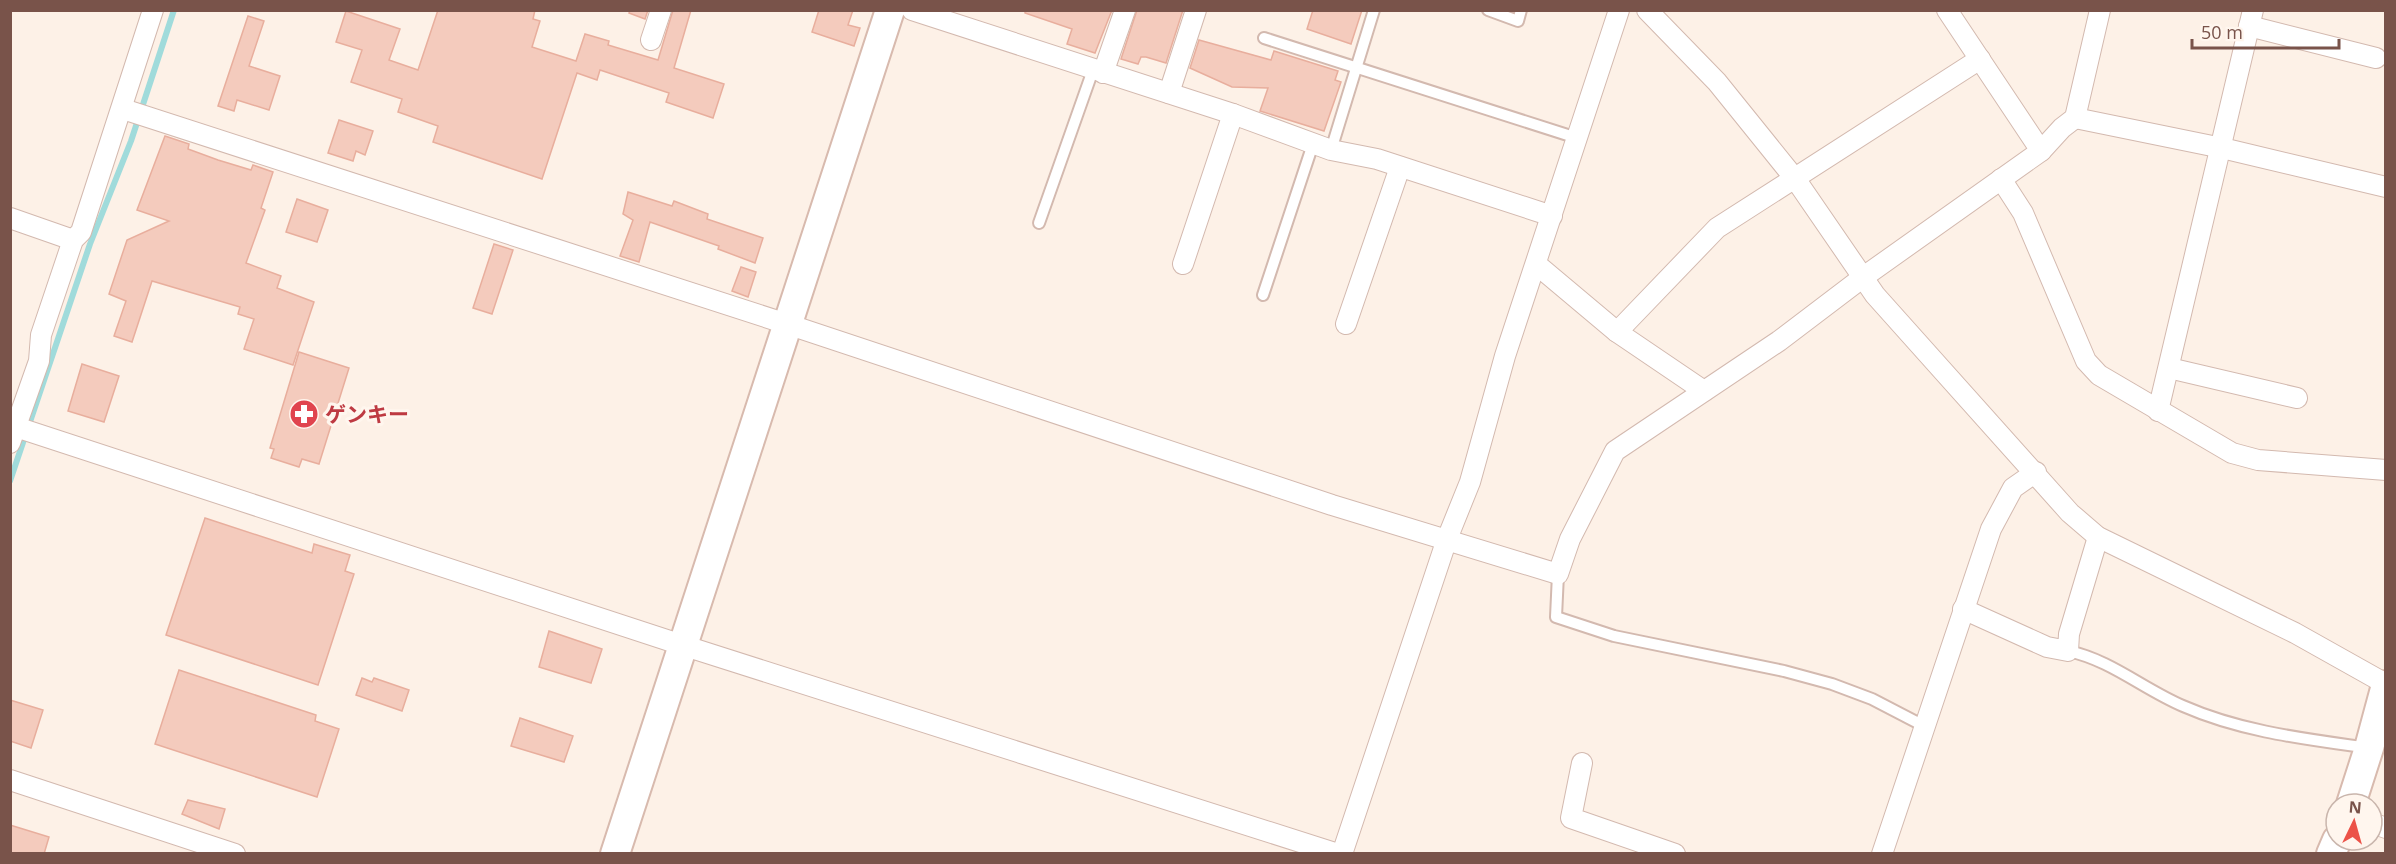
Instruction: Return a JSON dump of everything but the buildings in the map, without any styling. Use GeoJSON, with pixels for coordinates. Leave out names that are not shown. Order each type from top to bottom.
{"type":"FeatureCollection","features":[{"type":"Feature","properties":{"kind":"street"},"geometry":{"type":"LineString","coordinates":[[153,10],[81,232],[73,240],[41,335],[39,361],[13,435],[1340,854],[1447,539],[1470,482],[1505,356],[1620,10]]}},
{"type":"Feature","properties":{"kind":"street"},"geometry":{"type":"LineString","coordinates":[[651,40],[661,10]]}},
{"type":"Feature","properties":{"kind":"street"},"geometry":{"type":"LineString","coordinates":[[615,854],[890,10]]}},
{"type":"Feature","properties":{"kind":"street"},"geometry":{"type":"LineString","coordinates":[[912,10],[1233,114],[1322,147],[1400,167],[1552,216]]}},
{"type":"Feature","properties":{"kind":"street"},"geometry":{"type":"LineString","coordinates":[[1098,72],[1125,10]]}},
{"type":"Feature","properties":{"kind":"street"},"geometry":{"type":"LineString","coordinates":[[1169,93],[1196,10]]}},
{"type":"Feature","properties":{"kind":"street"},"geometry":{"type":"LineString","coordinates":[[1647,10],[1717,82],[1796,180],[1862,278],[2070,513],[2098,537],[2295,633],[2385,684],[2355,792]]}},
{"type":"Feature","properties":{"kind":"street"},"geometry":{"type":"LineString","coordinates":[[1947,10],[2041,151]]}},
{"type":"Feature","properties":{"kind":"street"},"geometry":{"type":"LineString","coordinates":[[123,108],[787,324],[1332,505],[1558,574],[1570,539],[1615,451],[1779,341],[1862,278],[2041,151],[2062,128],[2076,118],[2100,10]]}},
{"type":"Feature","properties":{"kind":"street"},"geometry":{"type":"LineString","coordinates":[[2158,411],[2251,18],[2376,58]]}},
{"type":"Feature","properties":{"kind":"street"},"geometry":{"type":"LineString","coordinates":[[1617,332],[1717,228],[1796,180],[1980,59]]}},
{"type":"Feature","properties":{"kind":"street"},"geometry":{"type":"LineString","coordinates":[[1183,264],[1233,114]]}},
{"type":"Feature","properties":{"kind":"street"},"geometry":{"type":"LineString","coordinates":[[2076,118],[2222,148],[2385,187]]}},
{"type":"Feature","properties":{"kind":"street"},"geometry":{"type":"LineString","coordinates":[[1347,324],[1400,167]]}},
{"type":"Feature","properties":{"kind":"street"},"geometry":{"type":"LineString","coordinates":[[2001,179],[2023,213],[2086,361],[2099,375],[2211,443],[2240,456],[2258,460],[2385,470]]}},
{"type":"Feature","properties":{"kind":"street"},"geometry":{"type":"LineString","coordinates":[[10,218],[73,240]]}},
{"type":"Feature","properties":{"kind":"street"},"geometry":{"type":"LineString","coordinates":[[1536,264],[1617,332],[1704,390]]}},
{"type":"Feature","properties":{"kind":"street"},"geometry":{"type":"LineString","coordinates":[[2169,368],[2297,398]]}},
{"type":"Feature","properties":{"kind":"street"},"geometry":{"type":"LineString","coordinates":[[1882,854],[1990,529],[2013,488],[2036,472]]}},
{"type":"Feature","properties":{"kind":"street"},"geometry":{"type":"LineString","coordinates":[[1964,609],[2047,647],[2068,651],[2069,634],[2098,537]]}},
{"type":"Feature","properties":{"kind":"street"},"geometry":{"type":"LineString","coordinates":[[1582,763],[1571,818],[1675,854]]}},
{"type":"Feature","properties":{"kind":"street"},"geometry":{"type":"LineString","coordinates":[[10,780],[235,854]]}},
{"type":"Feature","properties":{"kind":"lane"},"geometry":{"type":"LineString","coordinates":[[1263,295],[1354,67],[1374,10]]}},
{"type":"Feature","properties":{"kind":"lane"},"geometry":{"type":"LineString","coordinates":[[1488,10],[1518,21],[1521,10]]}},
{"type":"Feature","properties":{"kind":"lane"},"geometry":{"type":"LineString","coordinates":[[1264,38],[1578,138]]}},
{"type":"Feature","properties":{"kind":"lane"},"geometry":{"type":"LineString","coordinates":[[1039,223],[1098,72]]}},
{"type":"Feature","properties":{"kind":"lane"},"geometry":{"type":"LineString","coordinates":[[1558,574],[1556,617],[1614,636],[1784,670],[1832,684],[1872,699],[1924,726]]}},
{"type":"Feature","properties":{"kind":"lane"},"geometry":{"type":"LineString","coordinates":[[2068,651],[2092,656],[2182,706],[2251,730],[2369,748]]}},
{"type":"Feature","properties":{"kind":"waterway"},"geometry":{"type":"LineString","coordinates":[[10,481],[90,244],[131,141],[174,10]]}},
{"type":"Feature","properties":{"kind":"place","name":"ゲンキー"},"geometry":{"type":"Point","coordinates":[304,414]}}]}
